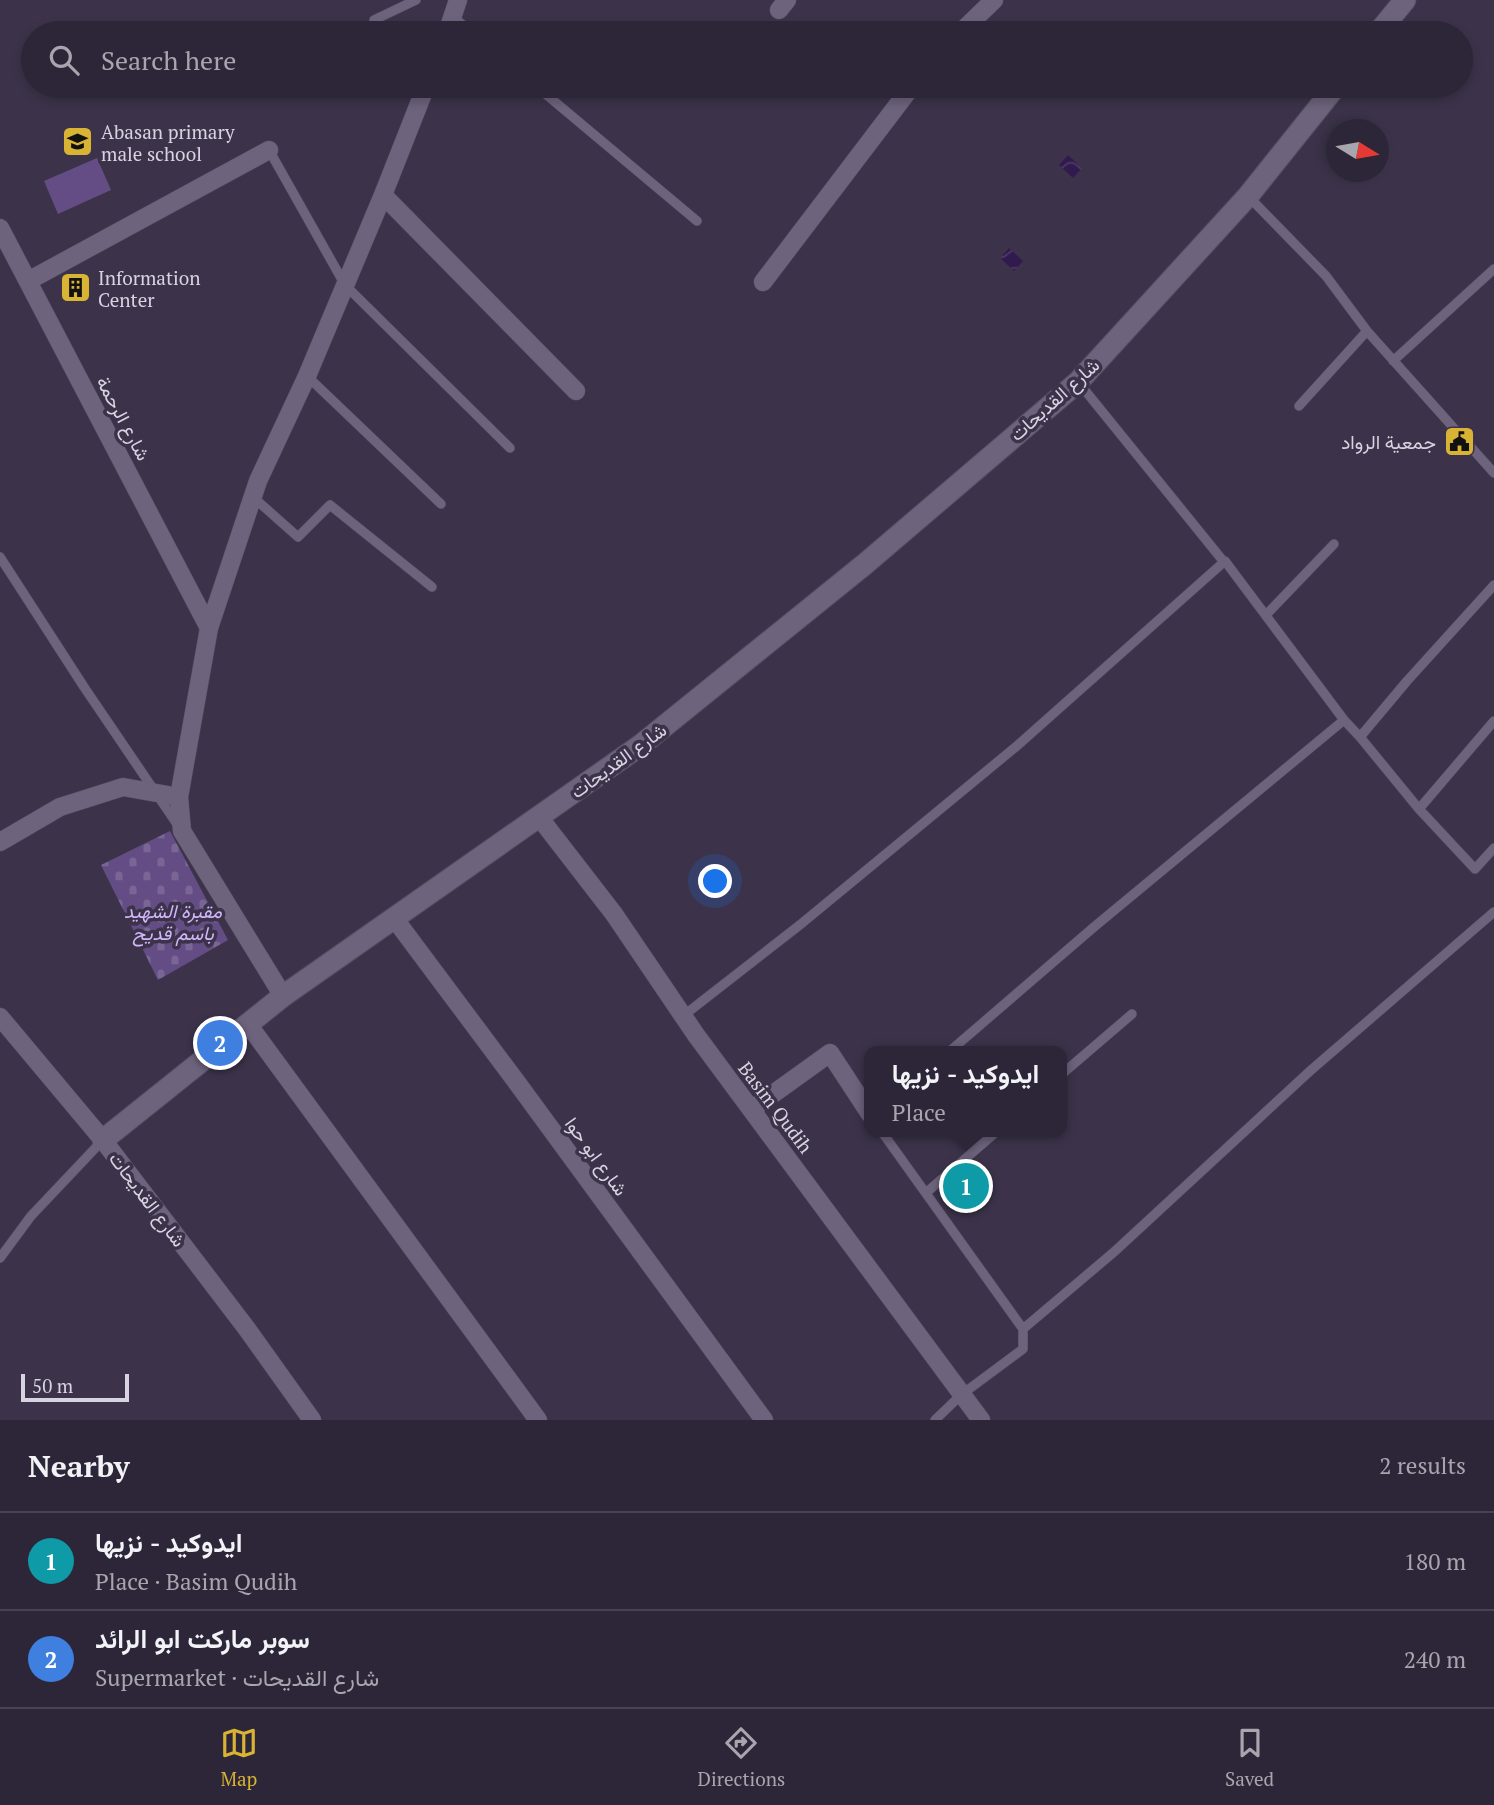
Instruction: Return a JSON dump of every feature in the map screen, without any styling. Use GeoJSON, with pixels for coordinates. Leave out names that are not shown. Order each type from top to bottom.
{"type":"FeatureCollection","features":[{"type":"Feature","properties":{"kind":"street"},"geometry":{"type":"LineString","coordinates":[[972,21],[993,0]]}},
{"type":"Feature","properties":{"kind":"street"},"geometry":{"type":"LineString","coordinates":[[1388,21],[1405,0]]}},
{"type":"Feature","properties":{"kind":"street"},"geometry":{"type":"LineString","coordinates":[[283,996],[182,831],[179,797],[209,628],[258,481],[307,376],[421,98]]}},
{"type":"Feature","properties":{"kind":"street"},"geometry":{"type":"LineString","coordinates":[[763,282],[903,98]]}},
{"type":"Feature","properties":{"kind":"street","name":"شارع القديحات"},"geometry":{"type":"LineString","coordinates":[[312,1420],[247,1329],[103,1140],[283,996],[628,755],[864,564],[1078,382],[1248,197],[1326,98]]}},
{"type":"Feature","properties":{"kind":"street"},"geometry":{"type":"LineString","coordinates":[[28,281],[268,150]]}},
{"type":"Feature","properties":{"kind":"street"},"geometry":{"type":"LineString","coordinates":[[383,195],[576,391]]}},
{"type":"Feature","properties":{"kind":"street","name":"شارع الرحمة"},"geometry":{"type":"LineString","coordinates":[[0,228],[209,628]]}},
{"type":"Feature","properties":{"kind":"street"},"geometry":{"type":"LineString","coordinates":[[0,842],[60,807],[123,787],[179,797]]}},
{"type":"Feature","properties":{"kind":"street","name":"Basim Qudih"},"geometry":{"type":"LineString","coordinates":[[539,817],[614,914],[683,1016],[981,1420]]}},
{"type":"Feature","properties":{"kind":"street","name":"شارع ابو حوا"},"geometry":{"type":"LineString","coordinates":[[394,918],[764,1420]]}},
{"type":"Feature","properties":{"kind":"street"},"geometry":{"type":"LineString","coordinates":[[0,1017],[103,1140]]}},
{"type":"Feature","properties":{"kind":"street"},"geometry":{"type":"LineString","coordinates":[[248,1024],[538,1420]]}},
{"type":"Feature","properties":{"kind":"street"},"geometry":{"type":"LineString","coordinates":[[751,1109],[830,1053],[864,1105]]}},
{"type":"Feature","properties":{"kind":"lane"},"geometry":{"type":"LineString","coordinates":[[374,20],[416,0]]}},
{"type":"Feature","properties":{"kind":"lane"},"geometry":{"type":"LineString","coordinates":[[550,98],[697,221]]}},
{"type":"Feature","properties":{"kind":"lane"},"geometry":{"type":"LineString","coordinates":[[268,150],[345,285],[510,447]]}},
{"type":"Feature","properties":{"kind":"lane"},"geometry":{"type":"LineString","coordinates":[[1248,197],[1326,276],[1367,331],[1494,473]]}},
{"type":"Feature","properties":{"kind":"lane"},"geometry":{"type":"LineString","coordinates":[[1393,361],[1494,268]]}},
{"type":"Feature","properties":{"kind":"lane"},"geometry":{"type":"LineString","coordinates":[[1299,407],[1367,331]]}},
{"type":"Feature","properties":{"kind":"lane"},"geometry":{"type":"LineString","coordinates":[[307,376],[441,504]]}},
{"type":"Feature","properties":{"kind":"lane"},"geometry":{"type":"LineString","coordinates":[[1078,382],[1225,561],[1344,720],[1419,809],[1475,869],[1494,848]]}},
{"type":"Feature","properties":{"kind":"lane"},"geometry":{"type":"LineString","coordinates":[[253,497],[298,537],[330,505],[432,587]]}},
{"type":"Feature","properties":{"kind":"lane"},"geometry":{"type":"LineString","coordinates":[[1266,615],[1334,544]]}},
{"type":"Feature","properties":{"kind":"lane"},"geometry":{"type":"LineString","coordinates":[[0,557],[4,572],[182,831]]}},
{"type":"Feature","properties":{"kind":"lane"},"geometry":{"type":"LineString","coordinates":[[683,1016],[809,918],[1018,745],[1225,561]]}},
{"type":"Feature","properties":{"kind":"lane"},"geometry":{"type":"LineString","coordinates":[[1360,737],[1494,585]]}},
{"type":"Feature","properties":{"kind":"lane"},"geometry":{"type":"LineString","coordinates":[[956,1046],[1094,927],[1344,720]]}},
{"type":"Feature","properties":{"kind":"lane"},"geometry":{"type":"LineString","coordinates":[[1419,809],[1494,721]]}},
{"type":"Feature","properties":{"kind":"lane"},"geometry":{"type":"LineString","coordinates":[[1023,1329],[1114,1252],[1310,1071],[1494,912]]}},
{"type":"Feature","properties":{"kind":"lane"},"geometry":{"type":"LineString","coordinates":[[1067,1070],[1132,1014]]}},
{"type":"Feature","properties":{"kind":"lane"},"geometry":{"type":"LineString","coordinates":[[886,1137],[1023,1329],[1023,1349],[961,1395],[935,1420]]}},
{"type":"Feature","properties":{"kind":"lane"},"geometry":{"type":"LineString","coordinates":[[927,1192],[990,1137]]}},
{"type":"Feature","properties":{"kind":"lane"},"geometry":{"type":"LineString","coordinates":[[0,1258],[31,1216],[103,1140]]}},
{"type":"Feature","properties":{"kind":"green space"},"geometry":{"type":"Polygon","coordinates":[[[97,158],[111,190],[58,214],[44,181],[97,158]]]}},
{"type":"Feature","properties":{"kind":"green space","name":"مقبرة الشهيد باسم قديح"},"geometry":{"type":"Polygon","coordinates":[[[170,831],[228,940],[158,980],[101,865],[170,831]]]}},
{"type":"Feature","properties":{"kind":"water"},"geometry":{"type":"Polygon","coordinates":[[[1068,155],[1082,168],[1073,178],[1059,165],[1068,155]]]}},
{"type":"Feature","properties":{"kind":"water"},"geometry":{"type":"Polygon","coordinates":[[[1009,248],[1023,261],[1014,271],[1000,258],[1009,248]]]}},
{"type":"Feature","properties":{"kind":"place","name":"Abasan primary male school"},"geometry":{"type":"Point","coordinates":[78,142]}},
{"type":"Feature","properties":{"kind":"place","name":"Information Center"},"geometry":{"type":"Point","coordinates":[75,288]}},
{"type":"Feature","properties":{"kind":"place","name":"جمعية الرواد"},"geometry":{"type":"Point","coordinates":[1459,441]}},
{"type":"Feature","properties":{"kind":"place","name":"سوبر ماركت ابو الرائد"},"geometry":{"type":"Point","coordinates":[220,1043]}},
{"type":"Feature","properties":{"kind":"place","name":"ايدوكيد - نزيها"},"geometry":{"type":"Point","coordinates":[966,1186]}}]}
